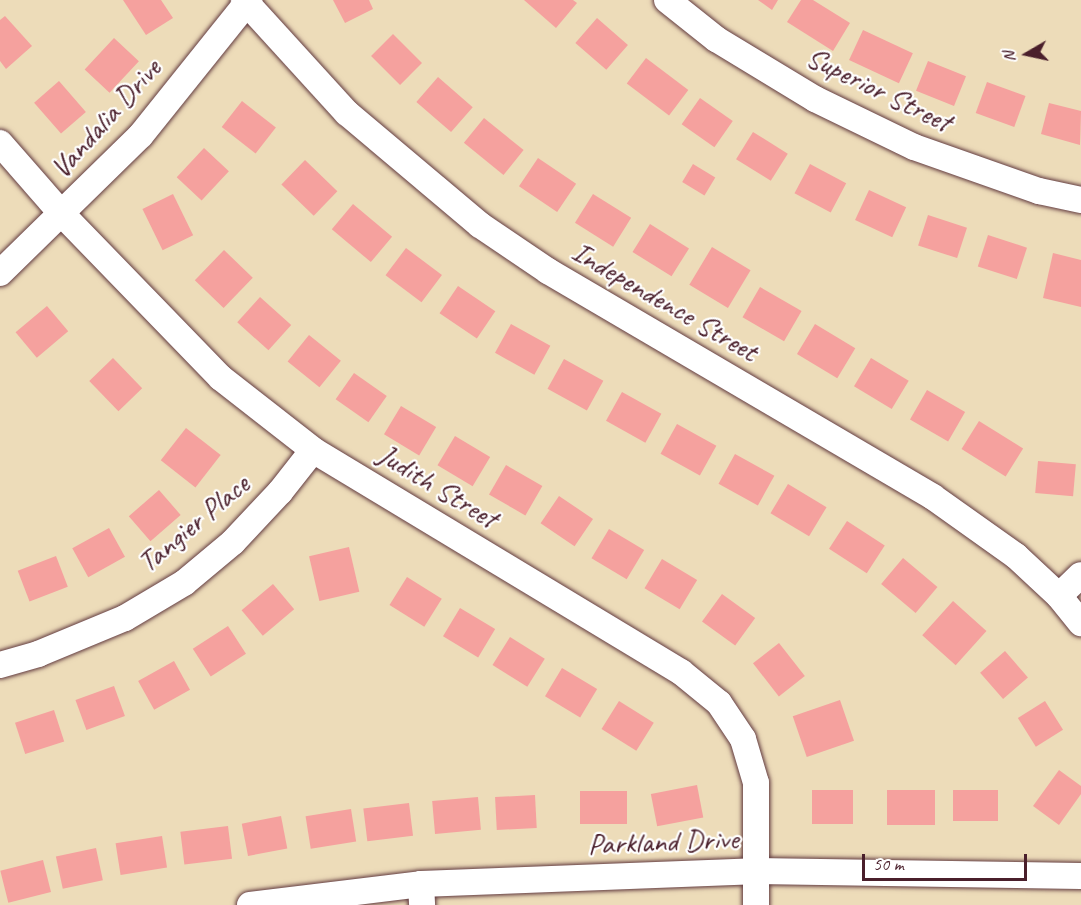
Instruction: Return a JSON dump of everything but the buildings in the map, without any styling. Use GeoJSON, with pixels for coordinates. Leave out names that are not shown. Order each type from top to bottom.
{"type":"FeatureCollection","features":[{"type":"Feature","properties":{"kind":"street","name":"Superior Street"},"geometry":{"type":"LineString","coordinates":[[667,0],[716,39],[814,99],[904,142],[1039,191],[1081,200]]}},
{"type":"Feature","properties":{"kind":"street","name":"Vandalia Drive"},"geometry":{"type":"LineString","coordinates":[[0,273],[141,135],[246,1]]}},
{"type":"Feature","properties":{"kind":"street","name":"Independence Street"},"geometry":{"type":"LineString","coordinates":[[246,1],[347,113],[480,225],[548,271],[933,497],[1016,556],[1059,596],[1081,623]]}},
{"type":"Feature","properties":{"kind":"street","name":"Judith Street"},"geometry":{"type":"LineString","coordinates":[[0,143],[62,214],[221,378],[313,450],[681,672],[719,703],[743,739],[756,783],[756,905]]}},
{"type":"Feature","properties":{"kind":"street","name":"Tangier Place"},"geometry":{"type":"LineString","coordinates":[[0,665],[38,654],[124,618],[184,582],[233,542],[280,492],[313,450]]}},
{"type":"Feature","properties":{"kind":"street"},"geometry":{"type":"LineString","coordinates":[[1059,596],[1081,575]]}},
{"type":"Feature","properties":{"kind":"street","name":"Parkland Drive"},"geometry":{"type":"LineString","coordinates":[[249,905],[756,871],[1081,876]]}}]}
